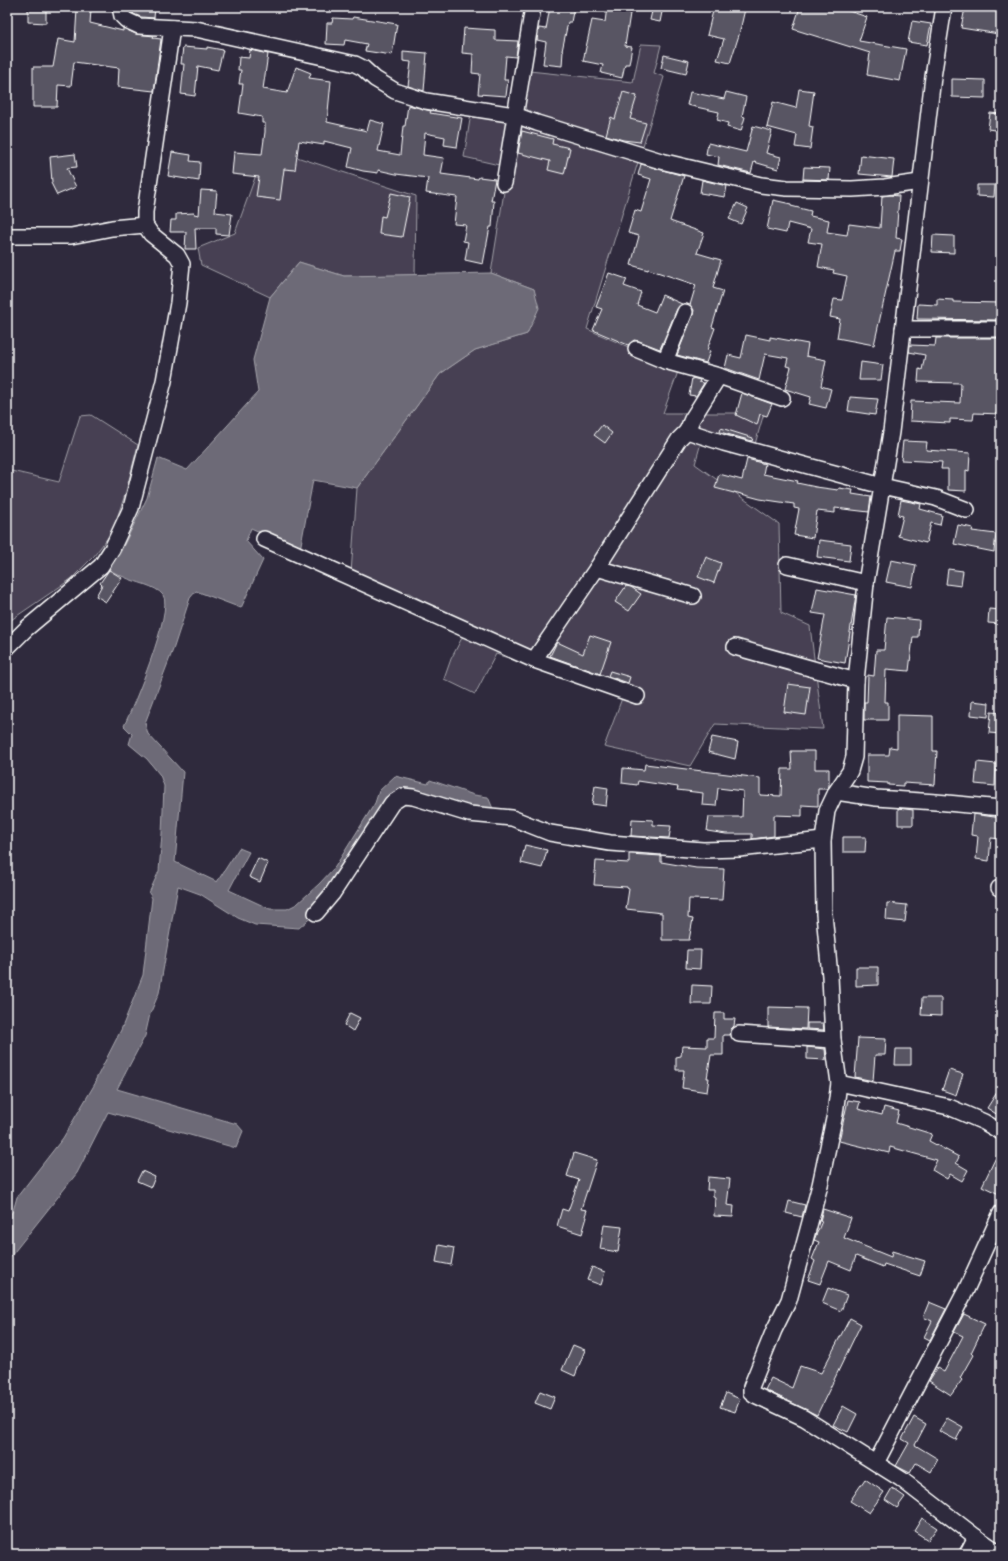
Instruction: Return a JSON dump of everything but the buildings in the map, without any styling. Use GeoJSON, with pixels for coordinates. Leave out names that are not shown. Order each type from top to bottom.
{"type":"FeatureCollection","features":[{"type":"Feature","properties":{"kind":"street"},"geometry":{"type":"LineString","coordinates":[[120,7],[122,16],[131,23],[139,26],[196,29],[356,64],[375,79],[396,91],[426,102],[515,115],[661,161],[761,185],[787,188],[852,189],[885,187],[920,182]]}},
{"type":"Feature","properties":{"kind":"street"},"geometry":{"type":"LineString","coordinates":[[504,183],[533,7]]}},
{"type":"Feature","properties":{"kind":"street"},"geometry":{"type":"LineString","coordinates":[[944,7],[933,77],[891,432],[866,583],[856,681],[854,757],[850,770],[836,792],[828,811],[823,840],[824,914],[830,976],[833,1040],[839,1083],[835,1114],[820,1185],[789,1300],[774,1330],[751,1387],[751,1392],[804,1418],[876,1462],[901,1479],[976,1538],[1001,1554]]}},
{"type":"Feature","properties":{"kind":"street"},"geometry":{"type":"LineString","coordinates":[[7,648],[27,628],[101,566],[112,550],[131,508],[164,381],[178,303],[182,264],[177,255],[158,241],[145,225],[145,212],[172,28]]}},
{"type":"Feature","properties":{"kind":"street"},"geometry":{"type":"LineString","coordinates":[[7,236],[71,236],[112,228],[145,225]]}},
{"type":"Feature","properties":{"kind":"street"},"geometry":{"type":"LineString","coordinates":[[665,361],[685,312]]}},
{"type":"Feature","properties":{"kind":"street"},"geometry":{"type":"LineString","coordinates":[[903,329],[1001,329]]}},
{"type":"Feature","properties":{"kind":"street"},"geometry":{"type":"LineString","coordinates":[[636,349],[665,361],[719,376],[782,398]]}},
{"type":"Feature","properties":{"kind":"street"},"geometry":{"type":"LineString","coordinates":[[534,660],[597,568],[679,439],[687,431],[692,419],[719,376]]}},
{"type":"Feature","properties":{"kind":"street"},"geometry":{"type":"LineString","coordinates":[[687,431],[724,443],[882,486],[936,498],[967,510]]}},
{"type":"Feature","properties":{"kind":"street"},"geometry":{"type":"LineString","coordinates":[[264,539],[534,660],[637,696]]}},
{"type":"Feature","properties":{"kind":"street"},"geometry":{"type":"LineString","coordinates":[[787,565],[866,583]]}},
{"type":"Feature","properties":{"kind":"street"},"geometry":{"type":"LineString","coordinates":[[597,568],[693,596]]}},
{"type":"Feature","properties":{"kind":"street"},"geometry":{"type":"LineString","coordinates":[[735,647],[856,681]]}},
{"type":"Feature","properties":{"kind":"street"},"geometry":{"type":"LineString","coordinates":[[836,792],[876,798],[1001,808]]}},
{"type":"Feature","properties":{"kind":"street"},"geometry":{"type":"LineString","coordinates":[[316,913],[332,894],[392,803],[403,796],[413,797],[469,814],[512,818],[550,833],[610,842],[703,850],[739,849],[823,840]]}},
{"type":"Feature","properties":{"kind":"street"},"geometry":{"type":"LineString","coordinates":[[739,1034],[833,1040]]}},
{"type":"Feature","properties":{"kind":"street"},"geometry":{"type":"LineString","coordinates":[[839,1083],[949,1107],[984,1122],[1001,1132]]}},
{"type":"Feature","properties":{"kind":"street"},"geometry":{"type":"LineString","coordinates":[[876,1462],[966,1290],[1001,1213]]}},
{"type":"Feature","properties":{"kind":"street"},"geometry":{"type":"LineString","coordinates":[[966,1554],[976,1538]]}},
{"type":"Feature","properties":{"kind":"shaded area"},"geometry":{"type":"Polygon","coordinates":[[[641,44],[661,45],[654,73],[664,77],[587,329],[679,369],[663,413],[764,413],[753,451],[702,439],[695,464],[779,524],[781,613],[810,626],[823,729],[715,724],[690,766],[604,747],[625,690],[548,671],[496,654],[475,694],[444,679],[451,659],[465,632],[438,610],[409,593],[350,588],[357,488],[440,374],[475,350],[527,334],[534,289],[491,273],[508,167],[464,157],[472,107],[511,116],[520,70],[633,82],[641,44]]]}},
{"type":"Feature","properties":{"kind":"shaded area"},"geometry":{"type":"Polygon","coordinates":[[[266,147],[416,196],[415,275],[344,276],[299,262],[270,297],[201,265],[198,248],[235,233],[266,147]]]}},
{"type":"Feature","properties":{"kind":"shaded area"},"geometry":{"type":"Polygon","coordinates":[[[299,262],[344,276],[491,273],[534,289],[539,308],[527,334],[475,350],[440,374],[357,488],[313,480],[300,550],[251,528],[246,541],[263,560],[241,608],[196,591],[190,598],[174,647],[145,723],[148,734],[183,772],[175,862],[217,882],[239,848],[249,852],[229,890],[270,909],[287,909],[297,904],[335,867],[375,803],[379,791],[395,776],[428,784],[430,780],[474,795],[488,797],[494,811],[482,813],[409,793],[315,914],[299,928],[255,925],[238,918],[200,894],[178,886],[159,993],[150,1014],[145,1036],[117,1089],[237,1124],[243,1131],[236,1148],[108,1112],[77,1173],[7,1261],[7,1219],[13,1211],[17,1197],[63,1138],[96,1082],[95,1081],[121,1030],[143,975],[152,898],[149,893],[159,871],[164,786],[160,775],[147,759],[129,744],[132,734],[124,726],[151,659],[163,619],[165,604],[163,595],[160,592],[145,584],[129,579],[108,569],[120,553],[147,498],[158,458],[187,470],[258,392],[253,360],[270,297],[299,262]]]}},
{"type":"Feature","properties":{"kind":"shaded area"},"geometry":{"type":"Polygon","coordinates":[[[91,415],[138,445],[125,495],[112,532],[94,556],[71,579],[11,620],[7,627],[7,470],[59,482],[80,416],[91,415]]]}}]}
